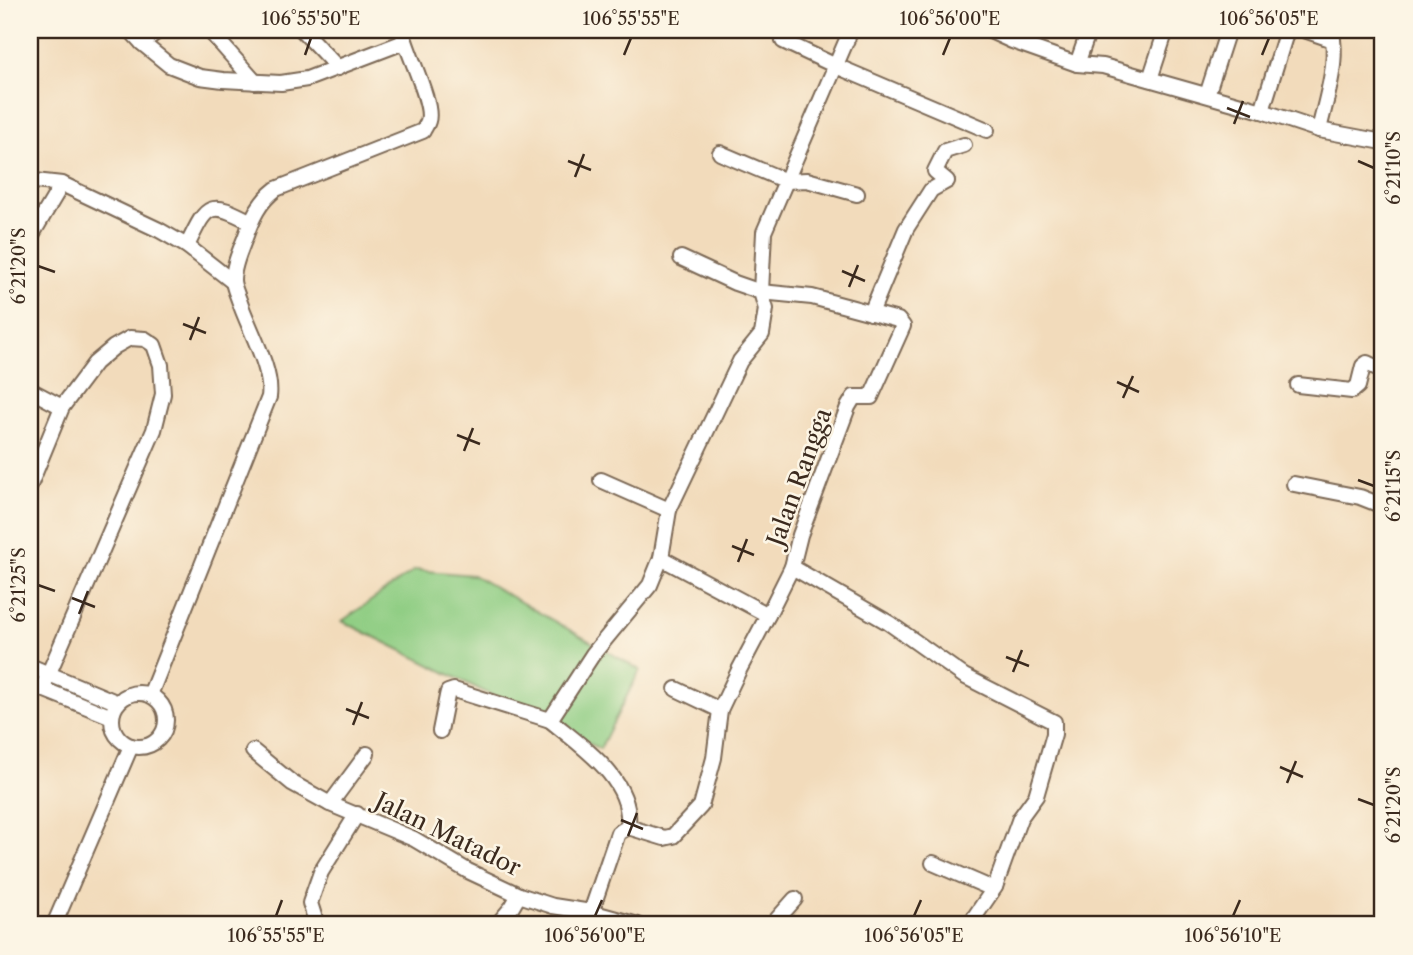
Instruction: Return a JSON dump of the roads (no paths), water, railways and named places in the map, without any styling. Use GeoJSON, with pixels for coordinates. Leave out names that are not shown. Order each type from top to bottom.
{"type":"FeatureCollection","features":[{"type":"Feature","properties":{"kind":"street"},"geometry":{"type":"LineString","coordinates":[[130,30],[169,65],[200,77],[281,83],[307,79],[338,68],[402,33],[428,106],[429,121],[423,131],[276,189],[265,197],[258,207],[234,269],[233,282],[268,374],[271,386],[269,397],[150,695]]}},
{"type":"Feature","properties":{"kind":"street"},"geometry":{"type":"LineString","coordinates":[[142,43],[159,30]]}},
{"type":"Feature","properties":{"kind":"street"},"geometry":{"type":"LineString","coordinates":[[209,30],[255,82]]}},
{"type":"Feature","properties":{"kind":"street"},"geometry":{"type":"LineString","coordinates":[[302,30],[338,68]]}},
{"type":"Feature","properties":{"kind":"street"},"geometry":{"type":"LineString","coordinates":[[550,720],[593,654],[650,585],[662,558],[668,510],[740,361],[762,334],[766,309],[761,292],[764,232],[851,30]]}},
{"type":"Feature","properties":{"kind":"street"},"geometry":{"type":"LineString","coordinates":[[988,30],[1014,35],[1077,64],[1103,66],[1320,130],[1383,142]]}},
{"type":"Feature","properties":{"kind":"street"},"geometry":{"type":"LineString","coordinates":[[1077,64],[1089,30]]}},
{"type":"Feature","properties":{"kind":"street"},"geometry":{"type":"LineString","coordinates":[[1150,79],[1166,30]]}},
{"type":"Feature","properties":{"kind":"street"},"geometry":{"type":"LineString","coordinates":[[1207,96],[1228,30]]}},
{"type":"Feature","properties":{"kind":"street"},"geometry":{"type":"LineString","coordinates":[[1262,111],[1287,30]]}},
{"type":"Feature","properties":{"kind":"street"},"geometry":{"type":"LineString","coordinates":[[1304,30],[1333,35],[1331,72],[1320,130]]}},
{"type":"Feature","properties":{"kind":"street"},"geometry":{"type":"LineString","coordinates":[[783,41],[987,130]]}},
{"type":"Feature","properties":{"kind":"street"},"geometry":{"type":"LineString","coordinates":[[871,313],[906,229],[930,190],[947,181],[935,171],[945,151],[964,145]]}},
{"type":"Feature","properties":{"kind":"street"},"geometry":{"type":"LineString","coordinates":[[720,153],[786,181],[807,180],[857,194]]}},
{"type":"Feature","properties":{"kind":"street"},"geometry":{"type":"LineString","coordinates":[[30,178],[62,184],[159,230],[187,246],[233,282]]}},
{"type":"Feature","properties":{"kind":"street"},"geometry":{"type":"LineString","coordinates":[[30,238],[62,184]]}},
{"type":"Feature","properties":{"kind":"street"},"geometry":{"type":"LineString","coordinates":[[187,246],[200,220],[206,212],[215,208],[223,208],[251,222]]}},
{"type":"Feature","properties":{"kind":"street","name":"Jalan Rangga"},"geometry":{"type":"LineString","coordinates":[[681,258],[761,292],[811,297],[898,320],[903,326],[871,397],[854,397],[848,407],[800,535],[792,567],[889,623],[964,676],[1054,722],[1054,734],[1036,796],[1020,818],[995,887],[969,925]]}},
{"type":"Feature","properties":{"kind":"street"},"geometry":{"type":"LineString","coordinates":[[30,485],[62,408],[94,363],[130,338],[145,339],[153,345],[161,365],[163,394],[154,430],[48,674],[36,687],[111,717]]}},
{"type":"Feature","properties":{"kind":"street"},"geometry":{"type":"LineString","coordinates":[[1298,386],[1353,391],[1358,386],[1363,366],[1367,363],[1383,371]]}},
{"type":"Feature","properties":{"kind":"street"},"geometry":{"type":"LineString","coordinates":[[30,390],[62,408]]}},
{"type":"Feature","properties":{"kind":"street"},"geometry":{"type":"LineString","coordinates":[[601,480],[668,510]]}},
{"type":"Feature","properties":{"kind":"street"},"geometry":{"type":"LineString","coordinates":[[1294,484],[1360,496],[1383,506]]}},
{"type":"Feature","properties":{"kind":"street"},"geometry":{"type":"LineString","coordinates":[[662,558],[768,615]]}},
{"type":"Feature","properties":{"kind":"street"},"geometry":{"type":"LineString","coordinates":[[583,925],[591,912],[618,833],[628,827],[664,838],[673,836],[701,806],[714,758],[720,710],[792,567]]}},
{"type":"Feature","properties":{"kind":"street"},"geometry":{"type":"LineString","coordinates":[[30,666],[118,703]]}},
{"type":"Feature","properties":{"kind":"street"},"geometry":{"type":"LineString","coordinates":[[676,689],[720,710]]}},
{"type":"Feature","properties":{"kind":"street"},"geometry":{"type":"LineString","coordinates":[[440,730],[448,692],[454,690],[550,720],[604,765],[624,797],[629,818],[628,827]]}},
{"type":"Feature","properties":{"kind":"street"},"geometry":{"type":"LineString","coordinates":[[138,693],[150,695],[158,701],[166,719],[159,738],[141,747],[131,746],[120,740],[113,729],[111,717],[118,703],[127,695],[138,693]]}},
{"type":"Feature","properties":{"kind":"street"},"geometry":{"type":"LineString","coordinates":[[54,925],[131,746]]}},
{"type":"Feature","properties":{"kind":"street","name":"Jalan Matador"},"geometry":{"type":"LineString","coordinates":[[253,751],[292,783],[330,804],[414,839],[468,871],[519,895],[553,906],[591,912],[638,925]]}},
{"type":"Feature","properties":{"kind":"street"},"geometry":{"type":"LineString","coordinates":[[330,804],[367,754]]}},
{"type":"Feature","properties":{"kind":"street"},"geometry":{"type":"LineString","coordinates":[[317,925],[310,903],[321,872],[356,814]]}},
{"type":"Feature","properties":{"kind":"street"},"geometry":{"type":"LineString","coordinates":[[933,863],[986,886],[995,887]]}},
{"type":"Feature","properties":{"kind":"street"},"geometry":{"type":"LineString","coordinates":[[496,925],[519,895]]}},
{"type":"Feature","properties":{"kind":"street"},"geometry":{"type":"LineString","coordinates":[[772,925],[795,899]]}}]}
